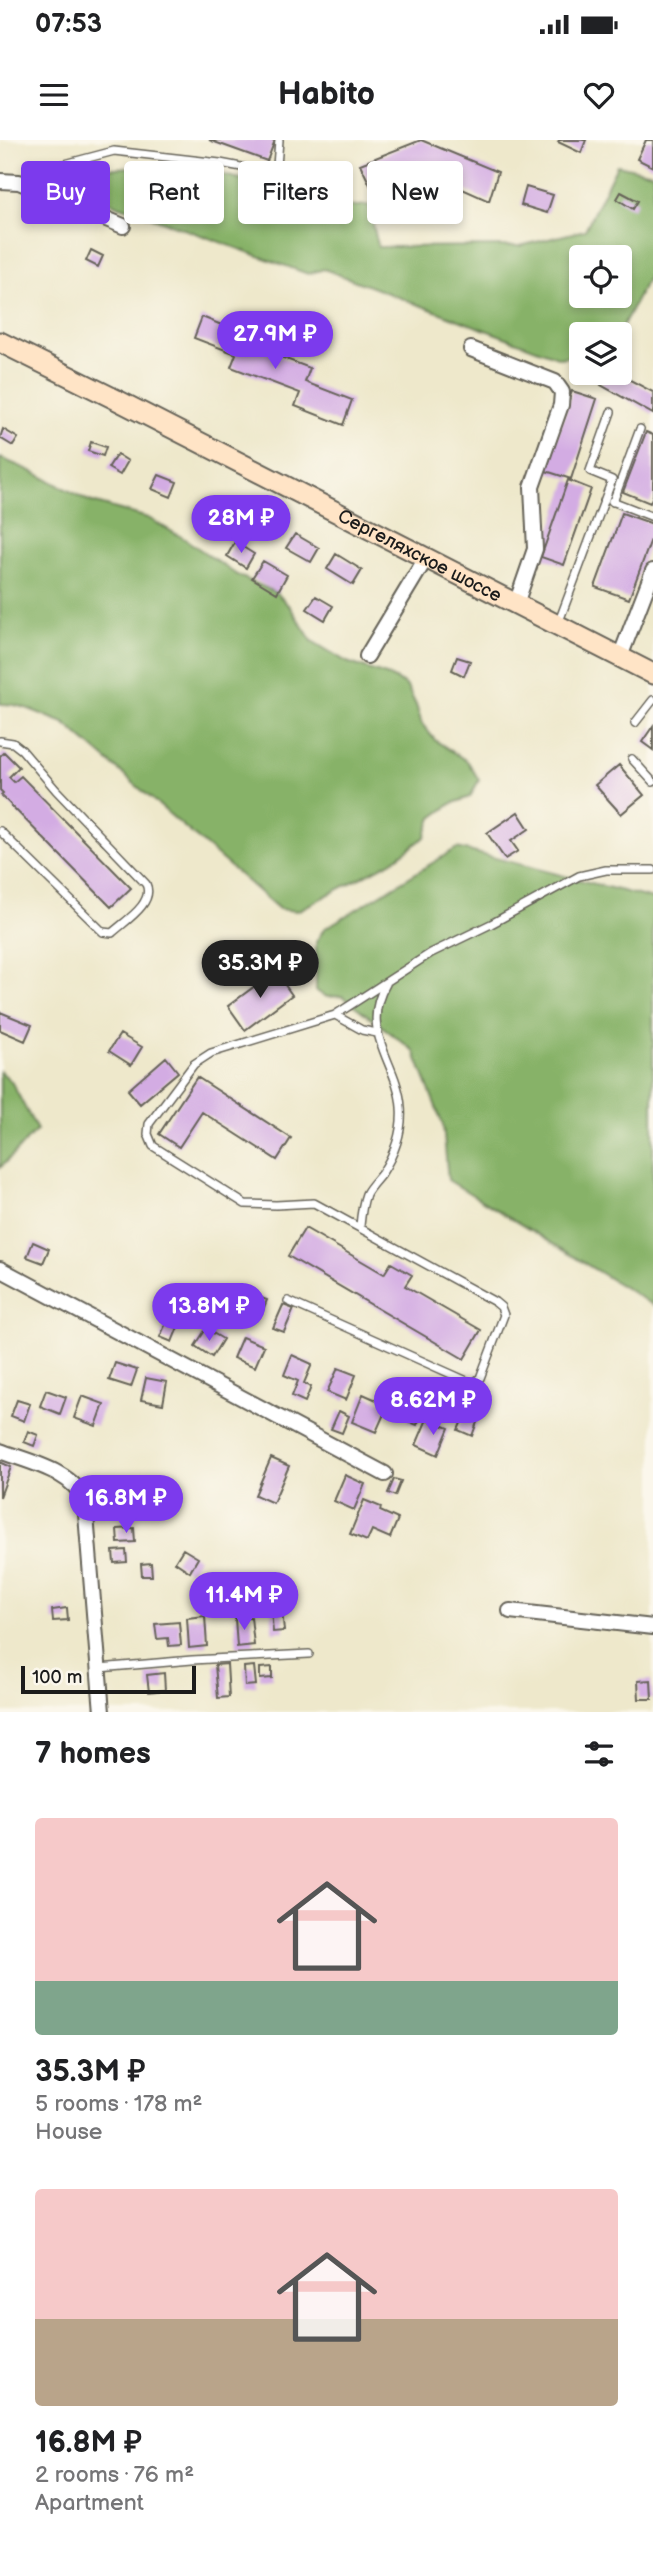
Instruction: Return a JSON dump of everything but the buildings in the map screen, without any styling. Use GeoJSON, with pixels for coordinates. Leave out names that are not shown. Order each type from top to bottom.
{"type":"FeatureCollection","features":[{"type":"Feature","properties":{"kind":"main road","name":"Сергеляхское шоссе"},"geometry":{"type":"LineString","coordinates":[[0,342],[653,674]]}},
{"type":"Feature","properties":{"kind":"street"},"geometry":{"type":"LineString","coordinates":[[0,181],[19,182],[123,226]]}},
{"type":"Feature","properties":{"kind":"street"},"geometry":{"type":"LineString","coordinates":[[471,349],[555,382],[562,392],[561,405],[532,486],[535,549],[516,604]]}},
{"type":"Feature","properties":{"kind":"street"},"geometry":{"type":"LineString","coordinates":[[367,656],[426,558]]}},
{"type":"Feature","properties":{"kind":"street"},"geometry":{"type":"LineString","coordinates":[[620,657],[653,571]]}},
{"type":"Feature","properties":{"kind":"street"},"geometry":{"type":"LineString","coordinates":[[0,1269],[385,1474]]}},
{"type":"Feature","properties":{"kind":"street"},"geometry":{"type":"LineString","coordinates":[[0,1451],[62,1476],[81,1491],[85,1502],[102,1712]]}},
{"type":"Feature","properties":{"kind":"street"},"geometry":{"type":"LineString","coordinates":[[510,1611],[653,1627]]}},
{"type":"Feature","properties":{"kind":"lane"},"geometry":{"type":"LineString","coordinates":[[19,182],[35,172],[114,151],[220,163],[268,172],[277,166],[279,140]]}},
{"type":"Feature","properties":{"kind":"lane"},"geometry":{"type":"LineString","coordinates":[[558,625],[612,480],[590,471],[611,412]]}},
{"type":"Feature","properties":{"kind":"lane"},"geometry":{"type":"LineString","coordinates":[[614,502],[640,429]]}},
{"type":"Feature","properties":{"kind":"lane"},"geometry":{"type":"LineString","coordinates":[[605,498],[653,517]]}},
{"type":"Feature","properties":{"kind":"lane"},"geometry":{"type":"LineString","coordinates":[[635,723],[649,711],[653,700]]}},
{"type":"Feature","properties":{"kind":"lane"},"geometry":{"type":"LineString","coordinates":[[0,741],[13,743],[22,750],[56,790],[146,884],[150,891],[148,899],[112,933],[103,932],[0,831]]}},
{"type":"Feature","properties":{"kind":"lane"},"geometry":{"type":"LineString","coordinates":[[632,759],[653,782]]}},
{"type":"Feature","properties":{"kind":"lane"},"geometry":{"type":"LineString","coordinates":[[288,1301],[469,1382],[480,1378],[504,1315],[501,1307],[360,1226],[314,1203],[245,1204],[153,1146],[148,1134],[149,1124],[194,1064],[211,1054],[335,1016],[430,953],[491,925],[579,876],[606,870],[653,870]]}},
{"type":"Feature","properties":{"kind":"lane"},"geometry":{"type":"LineString","coordinates":[[360,1226],[361,1208],[367,1191],[395,1152],[400,1132],[401,1107],[397,1086],[377,1033],[378,1001],[388,981]]}},
{"type":"Feature","properties":{"kind":"lane"},"geometry":{"type":"LineString","coordinates":[[335,1016],[362,1030],[377,1033]]}},
{"type":"Feature","properties":{"kind":"lane"},"geometry":{"type":"LineString","coordinates":[[99,1668],[309,1654]]}},
{"type":"Feature","properties":{"kind":"green space"},"geometry":{"type":"Polygon","coordinates":[[[617,165],[653,173],[653,268],[625,322],[569,322],[569,356],[560,358],[324,269],[308,274],[170,224],[224,224],[224,175],[238,178],[238,224],[353,224],[353,206],[367,205],[367,224],[373,224],[378,247],[520,246],[585,230],[617,165]]]}},
{"type":"Feature","properties":{"kind":"green space"},"geometry":{"type":"Polygon","coordinates":[[[110,168],[124,168],[124,207],[110,202],[110,168]]]}},
{"type":"Feature","properties":{"kind":"green space"},"geometry":{"type":"Polygon","coordinates":[[[0,458],[89,501],[148,518],[185,539],[237,575],[277,593],[290,607],[312,641],[347,662],[389,676],[406,685],[422,724],[435,740],[468,762],[479,780],[470,797],[451,804],[432,818],[425,837],[391,862],[297,911],[279,909],[64,723],[25,708],[0,704],[0,458]]]}},
{"type":"Feature","properties":{"kind":"green space"},"geometry":{"type":"Polygon","coordinates":[[[457,848],[653,899],[653,1305],[448,1180],[443,1125],[414,1051],[342,996],[327,997],[316,991],[316,942],[324,929],[457,848]]]}},
{"type":"Feature","properties":{"kind":"green space"},"geometry":{"type":"Polygon","coordinates":[[[0,1071],[11,1081],[37,1130],[0,1168],[0,1071]]]}}]}
